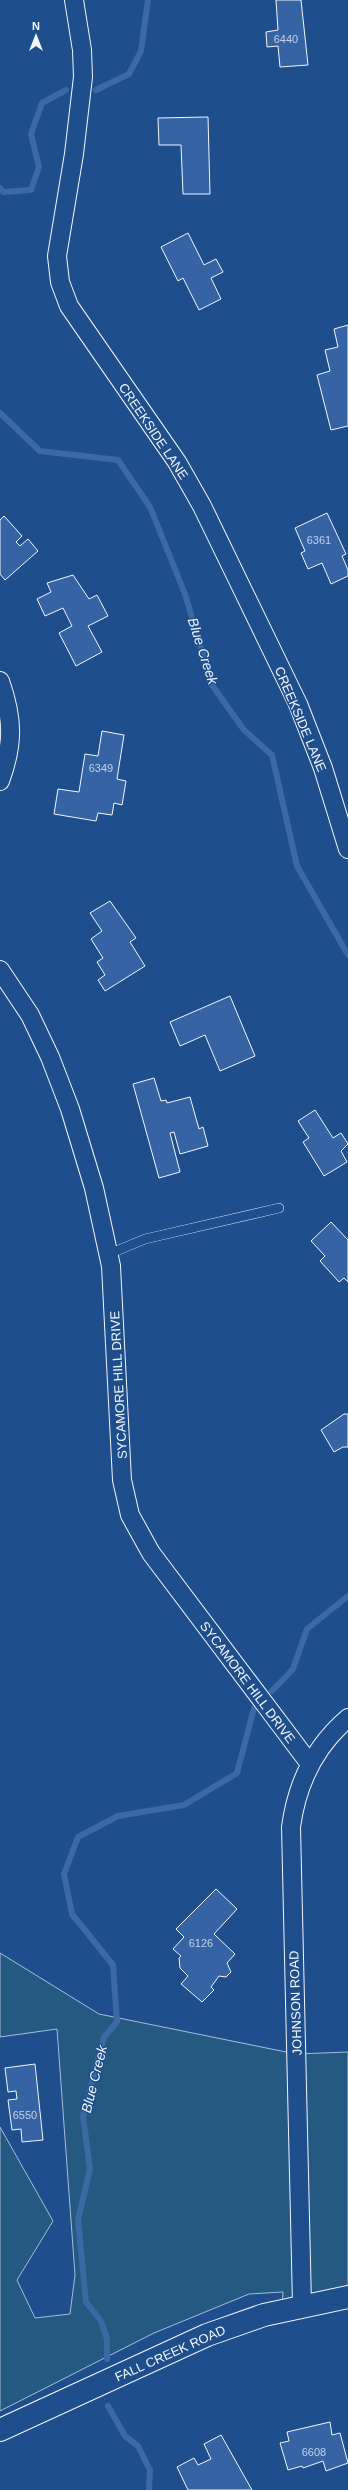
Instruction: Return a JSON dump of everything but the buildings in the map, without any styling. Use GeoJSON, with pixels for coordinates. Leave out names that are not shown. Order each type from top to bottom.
{"type":"FeatureCollection","features":[{"type":"Feature","properties":{"kind":"main road","name":"FALL CREEK ROAD"},"geometry":{"type":"LineString","coordinates":[[0,2430],[185,2343],[242,2322],[302,2306],[348,2297]]}},
{"type":"Feature","properties":{"kind":"street","name":"CREEKSIDE LANE"},"geometry":{"type":"LineString","coordinates":[[74,0],[82,50],[83,77],[74,154],[58,247],[57,265],[62,289],[69,306],[177,462],[202,506],[298,704],[323,768],[348,849]]}},
{"type":"Feature","properties":{"kind":"street"},"geometry":{"type":"LineString","coordinates":[[0,681],[9,706],[11,724],[9,748],[0,780]]}},
{"type":"Feature","properties":{"kind":"street","name":"SYCAMORE HILL DRIVE"},"geometry":{"type":"LineString","coordinates":[[0,970],[30,1015],[70,1109],[94,1188],[109,1254],[114,1313],[121,1471],[130,1515],[151,1553],[310,1764]]}},
{"type":"Feature","properties":{"kind":"street","name":"JOHNSON ROAD"},"geometry":{"type":"LineString","coordinates":[[302,2306],[290,1834],[297,1794],[310,1764],[331,1734],[348,1718]]}},
{"type":"Feature","properties":{"kind":"lane"},"geometry":{"type":"LineString","coordinates":[[109,1254],[145,1239],[279,1208]]}},
{"type":"Feature","properties":{"kind":"shaded area"},"geometry":{"type":"Polygon","coordinates":[[[0,1953],[99,2014],[296,2054],[348,2052],[348,2302],[282,2310],[283,2292],[249,2294],[154,2333],[0,2411],[0,2127],[53,2221],[17,2280],[35,2318],[70,2314],[75,2275],[57,2029],[0,2037],[0,1953]]]}},
{"type":"Feature","properties":{"kind":"waterway","name":"Blue Creek"},"geometry":{"type":"LineString","coordinates":[[96,90],[129,74],[141,51],[148,0]]}},
{"type":"Feature","properties":{"kind":"waterway","name":"Blue Creek"},"geometry":{"type":"LineString","coordinates":[[0,188],[3,192],[31,190],[39,167],[31,134],[42,103],[66,90]]}},
{"type":"Feature","properties":{"kind":"waterway","name":"Blue Creek"},"geometry":{"type":"LineString","coordinates":[[0,413],[40,451],[118,460],[150,507],[185,594],[212,685],[244,730],[272,755],[297,866],[348,955]]}},
{"type":"Feature","properties":{"kind":"waterway","name":"Blue Creek"},"geometry":{"type":"LineString","coordinates":[[272,1691],[293,1669],[307,1629],[348,1596]]}},
{"type":"Feature","properties":{"kind":"waterway","name":"Blue Creek"},"geometry":{"type":"LineString","coordinates":[[107,2359],[107,2339],[101,2321],[86,2302],[78,2220],[90,2169],[83,2116],[104,2037],[117,2022],[113,1965],[72,1914],[64,1874],[78,1837],[118,1816],[184,1805],[237,1773],[254,1708]]}},
{"type":"Feature","properties":{"kind":"waterway","name":"Blue Creek"},"geometry":{"type":"LineString","coordinates":[[108,2406],[125,2436],[138,2446],[150,2470],[149,2490]]}}]}
